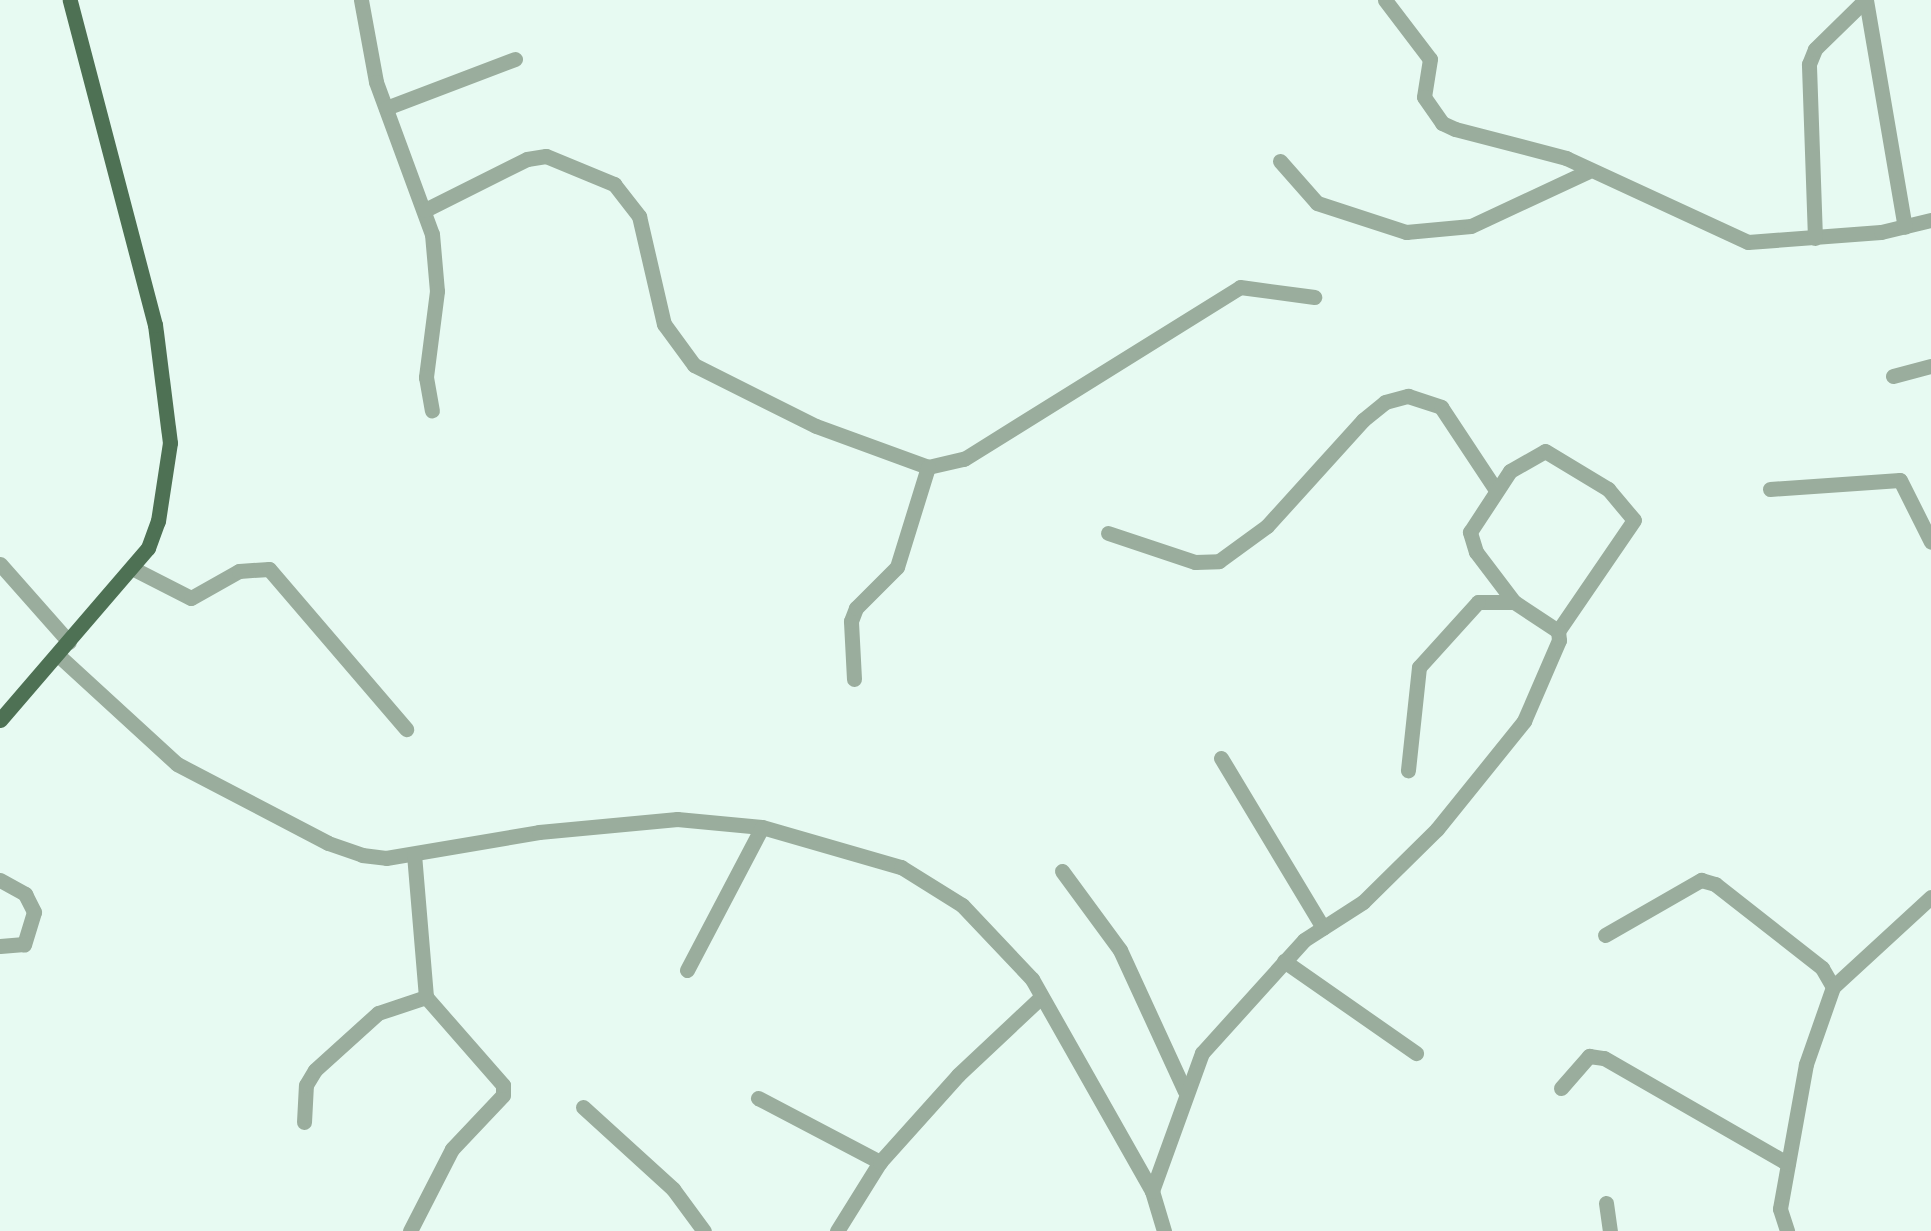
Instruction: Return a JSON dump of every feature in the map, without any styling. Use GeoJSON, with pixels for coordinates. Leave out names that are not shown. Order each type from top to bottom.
{"type":"FeatureCollection","features":[{"type":"Feature","properties":{"kind":"main road"},"geometry":{"type":"LineString","coordinates":[[0,720],[148,548],[158,521],[170,419],[156,325],[70,0]]}},
{"type":"Feature","properties":{"kind":"street"},"geometry":{"type":"LineString","coordinates":[[361,0],[386,108],[425,210],[437,291],[426,377],[432,410]]}},
{"type":"Feature","properties":{"kind":"street"},"geometry":{"type":"LineString","coordinates":[[1385,0],[1430,59],[1424,97],[1442,123],[1566,158],[1587,172],[1748,242],[1905,227],[1931,220]]}},
{"type":"Feature","properties":{"kind":"street"},"geometry":{"type":"LineString","coordinates":[[1815,237],[1809,64],[1815,49],[1865,0]]}},
{"type":"Feature","properties":{"kind":"street"},"geometry":{"type":"LineString","coordinates":[[1865,0],[1905,227]]}},
{"type":"Feature","properties":{"kind":"street"},"geometry":{"type":"LineString","coordinates":[[386,108],[515,59]]}},
{"type":"Feature","properties":{"kind":"street"},"geometry":{"type":"LineString","coordinates":[[425,210],[527,159],[546,156],[614,183],[639,216],[664,324],[694,365],[816,426],[928,467],[964,459],[1240,287],[1314,297]]}},
{"type":"Feature","properties":{"kind":"street"},"geometry":{"type":"LineString","coordinates":[[1280,161],[1317,203],[1406,232],[1471,226],[1587,172]]}},
{"type":"Feature","properties":{"kind":"street"},"geometry":{"type":"LineString","coordinates":[[1893,376],[1931,366]]}},
{"type":"Feature","properties":{"kind":"street"},"geometry":{"type":"LineString","coordinates":[[1108,533],[1195,562],[1219,561],[1267,526],[1363,420],[1385,402],[1407,396],[1441,407],[1497,489]]}},
{"type":"Feature","properties":{"kind":"street"},"geometry":{"type":"LineString","coordinates":[[1152,1191],[1185,1091],[1202,1053],[1284,961],[1323,928],[1363,902],[1437,829],[1524,721],[1560,640],[1558,631],[1514,602],[1471,544],[1476,517],[1497,489],[1521,460],[1545,451],[1608,489],[1632,512],[1630,533],[1558,631]]}},
{"type":"Feature","properties":{"kind":"street"},"geometry":{"type":"LineString","coordinates":[[854,678],[852,621],[856,608],[897,567],[928,467]]}},
{"type":"Feature","properties":{"kind":"street"},"geometry":{"type":"LineString","coordinates":[[1770,489],[1900,480],[1931,542]]}},
{"type":"Feature","properties":{"kind":"street"},"geometry":{"type":"LineString","coordinates":[[0,564],[69,642]]}},
{"type":"Feature","properties":{"kind":"street"},"geometry":{"type":"LineString","coordinates":[[132,568],[191,598],[239,572],[269,569],[406,729]]}},
{"type":"Feature","properties":{"kind":"street"},"geometry":{"type":"LineString","coordinates":[[1408,770],[1419,667],[1478,602],[1514,602]]}},
{"type":"Feature","properties":{"kind":"street"},"geometry":{"type":"LineString","coordinates":[[58,655],[177,764],[213,787],[328,843],[386,858],[539,832],[677,819],[762,826],[901,867],[962,905],[995,934],[1041,997],[1152,1191],[1164,1231]]}},
{"type":"Feature","properties":{"kind":"street"},"geometry":{"type":"LineString","coordinates":[[1221,758],[1323,928]]}},
{"type":"Feature","properties":{"kind":"street"},"geometry":{"type":"LineString","coordinates":[[687,969],[762,826]]}},
{"type":"Feature","properties":{"kind":"street"},"geometry":{"type":"LineString","coordinates":[[410,1231],[452,1149],[503,1095],[498,1075],[426,997],[414,855]]}},
{"type":"Feature","properties":{"kind":"street"},"geometry":{"type":"LineString","coordinates":[[1062,871],[1120,950],[1185,1091]]}},
{"type":"Feature","properties":{"kind":"street"},"geometry":{"type":"LineString","coordinates":[[0,880],[25,894],[34,912],[24,944],[0,946]]}},
{"type":"Feature","properties":{"kind":"street"},"geometry":{"type":"LineString","coordinates":[[1605,934],[1701,880],[1715,884],[1822,968],[1833,987]]}},
{"type":"Feature","properties":{"kind":"street"},"geometry":{"type":"LineString","coordinates":[[1787,1231],[1780,1209],[1806,1064],[1833,987],[1931,897]]}},
{"type":"Feature","properties":{"kind":"street"},"geometry":{"type":"LineString","coordinates":[[1284,961],[1416,1053]]}},
{"type":"Feature","properties":{"kind":"street"},"geometry":{"type":"LineString","coordinates":[[304,1122],[306,1085],[315,1070],[378,1012],[426,997]]}},
{"type":"Feature","properties":{"kind":"street"},"geometry":{"type":"LineString","coordinates":[[837,1231],[880,1162],[958,1075],[1041,997]]}},
{"type":"Feature","properties":{"kind":"street"},"geometry":{"type":"LineString","coordinates":[[1561,1088],[1589,1056],[1604,1058],[1788,1164]]}},
{"type":"Feature","properties":{"kind":"street"},"geometry":{"type":"LineString","coordinates":[[758,1098],[880,1162]]}},
{"type":"Feature","properties":{"kind":"street"},"geometry":{"type":"LineString","coordinates":[[583,1107],[673,1189],[704,1231]]}},
{"type":"Feature","properties":{"kind":"street"},"geometry":{"type":"LineString","coordinates":[[1606,1203],[1610,1231]]}}]}
